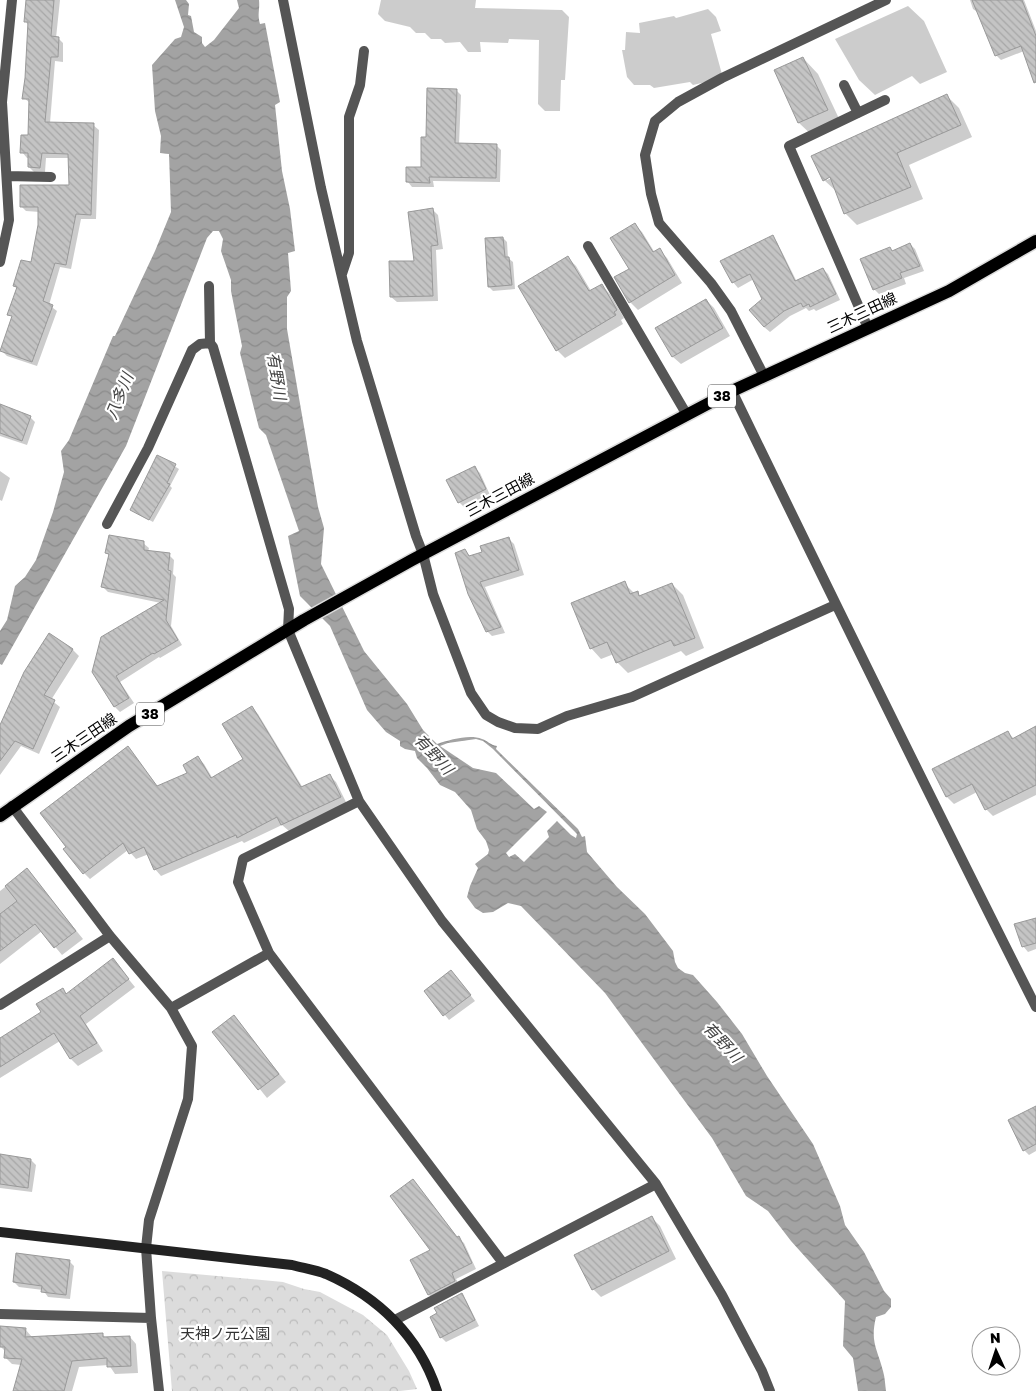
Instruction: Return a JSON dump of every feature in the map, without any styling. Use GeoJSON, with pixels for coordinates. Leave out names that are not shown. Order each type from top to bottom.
{"type":"FeatureCollection","features":[{"type":"Feature","properties":{"kind":"main road","name":"三木三田線"},"geometry":{"type":"LineString","coordinates":[[0,816],[129,726],[304,620],[418,557],[732,391],[949,291],[1036,241]]}},
{"type":"Feature","properties":{"kind":"street"},"geometry":{"type":"LineString","coordinates":[[0,262],[9,220],[2,102],[12,0]]}},
{"type":"Feature","properties":{"kind":"street"},"geometry":{"type":"LineString","coordinates":[[283,0],[321,188],[357,341],[416,536],[418,557],[434,594],[471,694],[486,715],[515,728],[538,729],[567,716],[632,697],[835,605]]}},
{"type":"Feature","properties":{"kind":"street"},"geometry":{"type":"LineString","coordinates":[[764,376],[731,311],[711,284],[659,223],[651,194],[645,155],[655,121],[678,102],[722,78],[886,0]]}},
{"type":"Feature","properties":{"kind":"street"},"geometry":{"type":"LineString","coordinates":[[342,275],[349,253],[349,118],[360,85],[364,52]]}},
{"type":"Feature","properties":{"kind":"street"},"geometry":{"type":"LineString","coordinates":[[844,85],[858,113]]}},
{"type":"Feature","properties":{"kind":"street"},"geometry":{"type":"LineString","coordinates":[[868,328],[789,146],[885,100]]}},
{"type":"Feature","properties":{"kind":"street"},"geometry":{"type":"LineString","coordinates":[[7,176],[51,177]]}},
{"type":"Feature","properties":{"kind":"street"},"geometry":{"type":"LineString","coordinates":[[588,246],[687,415]]}},
{"type":"Feature","properties":{"kind":"street"},"geometry":{"type":"LineString","coordinates":[[209,286],[210,343],[213,347],[289,609],[288,630],[360,801],[442,921],[656,1184],[722,1295],[762,1370],[770,1391]]}},
{"type":"Feature","properties":{"kind":"street"},"geometry":{"type":"LineString","coordinates":[[107,524],[148,448],[192,350],[200,344],[210,343]]}},
{"type":"Feature","properties":{"kind":"street"},"geometry":{"type":"LineString","coordinates":[[732,391],[835,605],[881,693],[1036,1007]]}},
{"type":"Feature","properties":{"kind":"street"},"geometry":{"type":"LineString","coordinates":[[360,801],[243,859],[238,882],[269,953],[503,1263]]}},
{"type":"Feature","properties":{"kind":"street"},"geometry":{"type":"LineString","coordinates":[[12,806],[110,936],[172,1008],[192,1046],[188,1099],[150,1220],[146,1248],[159,1391]]}},
{"type":"Feature","properties":{"kind":"street"},"geometry":{"type":"LineString","coordinates":[[0,1005],[110,936]]}},
{"type":"Feature","properties":{"kind":"street"},"geometry":{"type":"LineString","coordinates":[[172,1008],[269,953]]}},
{"type":"Feature","properties":{"kind":"street"},"geometry":{"type":"LineString","coordinates":[[395,1320],[656,1184]]}},
{"type":"Feature","properties":{"kind":"street"},"geometry":{"type":"LineString","coordinates":[[0,1232],[292,1265],[324,1273],[376,1302],[395,1320],[412,1340],[437,1391]]}},
{"type":"Feature","properties":{"kind":"street"},"geometry":{"type":"LineString","coordinates":[[0,1314],[151,1318]]}},
{"type":"Feature","properties":{"kind":"green space","name":"天神ノ元公園"},"geometry":{"type":"Polygon","coordinates":[[[162,1271],[283,1282],[320,1292],[363,1315],[387,1335],[409,1371],[417,1389],[400,1391],[172,1391],[162,1271]]]}},
{"type":"Feature","properties":{"kind":"water"},"geometry":{"type":"Polygon","coordinates":[[[175,0],[186,0],[189,4],[188,15],[191,16],[194,32],[202,37],[202,43],[205,47],[214,40],[239,8],[237,0],[259,0],[259,20],[260,24],[265,23],[280,102],[275,105],[282,171],[290,209],[295,251],[288,253],[291,291],[287,297],[287,329],[318,507],[324,528],[321,564],[364,651],[407,704],[423,730],[437,744],[471,737],[482,739],[497,746],[496,749],[578,829],[582,837],[585,836],[587,852],[617,887],[645,914],[673,951],[678,968],[685,973],[693,975],[742,1034],[767,1076],[813,1144],[840,1206],[845,1225],[864,1252],[884,1291],[891,1299],[891,1307],[885,1314],[876,1317],[874,1326],[875,1345],[884,1374],[886,1391],[858,1391],[853,1358],[843,1346],[845,1301],[791,1241],[768,1211],[746,1196],[712,1138],[605,993],[521,906],[508,903],[493,912],[483,913],[475,908],[467,897],[478,868],[475,864],[488,854],[489,850],[486,841],[477,829],[471,810],[455,792],[440,785],[417,758],[415,751],[400,746],[400,741],[386,732],[367,710],[330,626],[300,596],[288,536],[299,531],[266,435],[259,428],[240,353],[242,346],[231,291],[231,280],[221,251],[223,239],[219,231],[213,231],[207,238],[126,446],[2,665],[0,664],[0,631],[7,620],[15,586],[25,577],[36,560],[53,512],[64,472],[61,451],[69,440],[113,336],[115,336],[155,251],[171,212],[169,154],[160,153],[161,136],[155,111],[152,65],[175,39],[181,37],[184,27],[175,0]],[[476,739],[440,746],[473,768],[496,773],[534,809],[539,806],[547,812],[506,853],[509,857],[515,854],[524,862],[549,837],[547,831],[557,821],[576,838],[577,834],[483,741],[476,739]]]}},
{"type":"Feature","properties":{"kind":"building"},"geometry":{"type":"Polygon","coordinates":[[[26,0],[54,0],[51,36],[59,37],[58,57],[51,57],[45,122],[94,123],[91,215],[76,214],[66,265],[55,263],[43,301],[53,305],[32,362],[0,351],[12,316],[7,315],[17,287],[13,286],[21,260],[31,262],[38,225],[38,207],[20,207],[20,185],[69,185],[68,154],[42,153],[40,168],[28,167],[28,153],[20,153],[21,135],[28,135],[29,99],[22,99],[28,22],[24,22],[26,0]]]}},
{"type":"Feature","properties":{"kind":"building"},"geometry":{"type":"Polygon","coordinates":[[[972,0],[1022,0],[1036,36],[1036,82],[1034,83],[1021,46],[995,56],[972,0]]]}},
{"type":"Feature","properties":{"kind":"building"},"geometry":{"type":"Polygon","coordinates":[[[803,57],[828,110],[798,123],[774,70],[803,57]]]}},
{"type":"Feature","properties":{"kind":"building"},"geometry":{"type":"Polygon","coordinates":[[[427,88],[457,89],[455,143],[497,144],[496,178],[429,177],[430,183],[406,182],[406,167],[421,167],[421,137],[426,137],[427,88]]]}},
{"type":"Feature","properties":{"kind":"building"},"geometry":{"type":"Polygon","coordinates":[[[947,94],[961,125],[897,153],[911,187],[844,214],[830,177],[823,181],[811,156],[947,94]]]}},
{"type":"Feature","properties":{"kind":"building"},"geometry":{"type":"Polygon","coordinates":[[[433,208],[438,245],[431,246],[433,296],[390,297],[389,261],[414,261],[408,212],[433,208]]]}},
{"type":"Feature","properties":{"kind":"building"},"geometry":{"type":"Polygon","coordinates":[[[635,223],[653,252],[660,248],[675,275],[629,303],[614,277],[629,269],[610,238],[635,223]]]}},
{"type":"Feature","properties":{"kind":"building"},"geometry":{"type":"Polygon","coordinates":[[[773,235],[795,281],[823,268],[836,294],[810,307],[809,304],[803,307],[801,303],[784,311],[764,327],[749,310],[762,299],[750,274],[732,283],[720,261],[773,235]]]}},
{"type":"Feature","properties":{"kind":"building"},"geometry":{"type":"Polygon","coordinates":[[[503,237],[505,257],[509,257],[512,285],[488,287],[485,238],[503,237]]]}},
{"type":"Feature","properties":{"kind":"building"},"geometry":{"type":"Polygon","coordinates":[[[910,243],[920,266],[900,273],[902,278],[873,290],[860,259],[890,247],[892,251],[910,243]]]}},
{"type":"Feature","properties":{"kind":"building"},"geometry":{"type":"Polygon","coordinates":[[[568,256],[589,291],[602,284],[617,310],[614,312],[616,315],[556,351],[518,286],[568,256]]]}},
{"type":"Feature","properties":{"kind":"building"},"geometry":{"type":"Polygon","coordinates":[[[706,299],[723,328],[672,357],[655,328],[706,299]]]}},
{"type":"Feature","properties":{"kind":"building"},"geometry":{"type":"Polygon","coordinates":[[[0,404],[31,416],[22,441],[0,433],[0,404]]]}},
{"type":"Feature","properties":{"kind":"building"},"geometry":{"type":"Polygon","coordinates":[[[157,455],[176,464],[167,483],[170,484],[149,520],[130,510],[157,455]]]}},
{"type":"Feature","properties":{"kind":"building"},"geometry":{"type":"Polygon","coordinates":[[[475,466],[486,489],[458,503],[446,480],[475,466]]]}},
{"type":"Feature","properties":{"kind":"building"},"geometry":{"type":"Polygon","coordinates":[[[109,535],[144,541],[144,550],[170,553],[168,570],[171,571],[166,620],[178,640],[116,676],[129,698],[114,707],[92,672],[101,637],[164,600],[101,587],[109,554],[105,553],[109,535]]]}},
{"type":"Feature","properties":{"kind":"building"},"geometry":{"type":"Polygon","coordinates":[[[509,537],[519,570],[480,582],[501,627],[486,632],[468,594],[455,553],[465,549],[469,556],[482,552],[480,546],[509,537]]]}},
{"type":"Feature","properties":{"kind":"building"},"geometry":{"type":"Polygon","coordinates":[[[625,581],[630,594],[638,591],[639,596],[672,583],[695,638],[674,646],[671,640],[616,663],[607,642],[590,649],[571,603],[625,581]]]}},
{"type":"Feature","properties":{"kind":"building"},"geometry":{"type":"Polygon","coordinates":[[[49,633],[73,649],[44,695],[55,700],[33,749],[15,741],[0,761],[0,725],[24,672],[49,633]]]}},
{"type":"Feature","properties":{"kind":"building"},"geometry":{"type":"Polygon","coordinates":[[[252,706],[301,787],[330,774],[341,797],[281,825],[277,817],[237,838],[236,835],[154,870],[144,847],[129,854],[123,843],[83,874],[63,849],[66,847],[40,813],[128,746],[157,786],[187,773],[183,765],[198,756],[211,778],[243,759],[222,724],[252,706]]]}},
{"type":"Feature","properties":{"kind":"building"},"geometry":{"type":"Polygon","coordinates":[[[1036,726],[1036,785],[985,810],[972,784],[946,797],[932,769],[1008,731],[1012,739],[1036,726]]]}},
{"type":"Feature","properties":{"kind":"building"},"geometry":{"type":"Polygon","coordinates":[[[27,868],[76,931],[54,948],[35,924],[0,951],[0,914],[17,901],[5,886],[27,868]]]}},
{"type":"Feature","properties":{"kind":"building"},"geometry":{"type":"Polygon","coordinates":[[[1036,918],[1036,943],[1022,947],[1014,924],[1036,918]]]}},
{"type":"Feature","properties":{"kind":"building"},"geometry":{"type":"Polygon","coordinates":[[[113,958],[129,979],[80,1016],[97,1043],[70,1059],[54,1033],[0,1067],[0,1038],[41,1012],[36,1004],[63,988],[66,994],[113,958]]]}},
{"type":"Feature","properties":{"kind":"building"},"geometry":{"type":"Polygon","coordinates":[[[451,970],[471,995],[443,1016],[424,991],[451,970]]]}},
{"type":"Feature","properties":{"kind":"building"},"geometry":{"type":"Polygon","coordinates":[[[234,1015],[279,1074],[258,1090],[212,1032],[234,1015]]]}},
{"type":"Feature","properties":{"kind":"building"},"geometry":{"type":"Polygon","coordinates":[[[1036,1106],[1036,1144],[1023,1151],[1008,1120],[1036,1106]]]}},
{"type":"Feature","properties":{"kind":"building"},"geometry":{"type":"Polygon","coordinates":[[[0,1154],[31,1159],[28,1188],[0,1184],[0,1154]]]}},
{"type":"Feature","properties":{"kind":"building"},"geometry":{"type":"Polygon","coordinates":[[[413,1179],[457,1237],[459,1236],[472,1263],[452,1273],[455,1281],[428,1295],[410,1260],[430,1250],[390,1196],[413,1179]]]}},
{"type":"Feature","properties":{"kind":"building"},"geometry":{"type":"Polygon","coordinates":[[[652,1216],[669,1251],[592,1290],[574,1255],[652,1216]]]}},
{"type":"Feature","properties":{"kind":"building"},"geometry":{"type":"Polygon","coordinates":[[[16,1253],[70,1260],[66,1295],[41,1292],[42,1286],[13,1282],[16,1253]]]}},
{"type":"Feature","properties":{"kind":"building"},"geometry":{"type":"Polygon","coordinates":[[[462,1293],[475,1320],[440,1338],[430,1317],[437,1313],[434,1308],[462,1293]]]}},
{"type":"Feature","properties":{"kind":"building"},"geometry":{"type":"Polygon","coordinates":[[[0,1326],[26,1328],[25,1337],[103,1333],[103,1337],[130,1336],[131,1366],[107,1367],[107,1358],[72,1361],[64,1391],[13,1391],[22,1359],[4,1358],[5,1347],[0,1347],[0,1326]]]}},
{"type":"Feature","properties":{"kind":"water label","name":"有野川"},"geometry":{"type":"Point","coordinates":[277,376]}},
{"type":"Feature","properties":{"kind":"water label","name":"八多川"},"geometry":{"type":"Point","coordinates":[119,396]}},
{"type":"Feature","properties":{"kind":"water label","name":"有野川"},"geometry":{"type":"Point","coordinates":[434,754]}},
{"type":"Feature","properties":{"kind":"water label","name":"有野川"},"geometry":{"type":"Point","coordinates":[723,1042]}}]}
